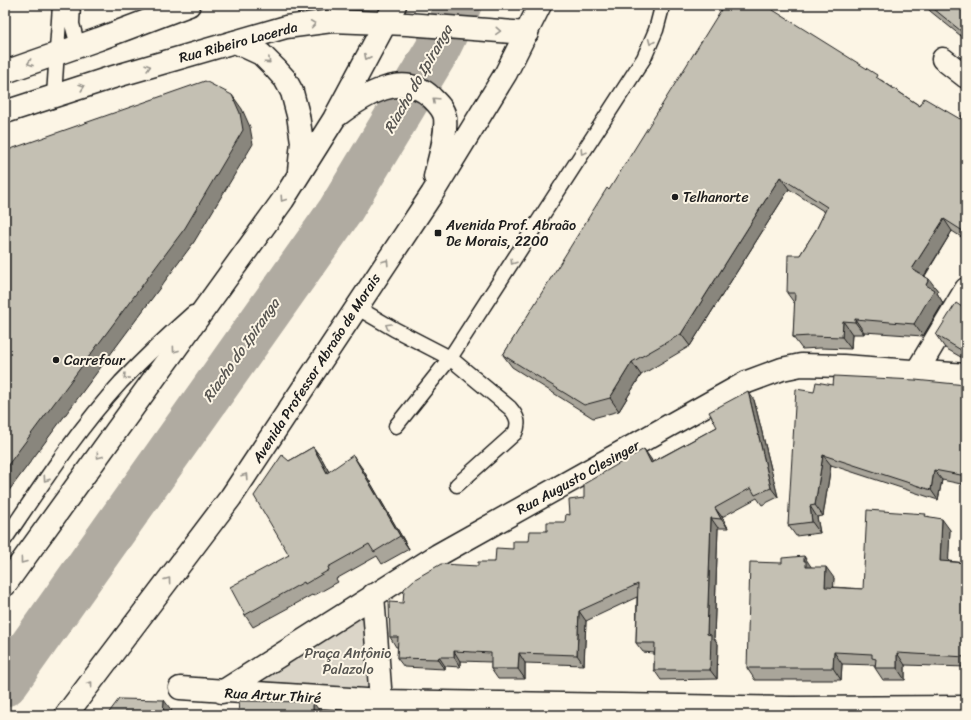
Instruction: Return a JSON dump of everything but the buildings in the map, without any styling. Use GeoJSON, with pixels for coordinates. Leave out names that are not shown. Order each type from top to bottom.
{"type":"FeatureCollection","features":[{"type":"Feature","properties":{"kind":"street"},"geometry":{"type":"LineString","coordinates":[[5,72],[189,5]]}},
{"type":"Feature","properties":{"kind":"street","name":"Avenida Professor Abraão de Morais"},"geometry":{"type":"LineString","coordinates":[[66,715],[231,497],[432,194],[506,73],[540,5]]}},
{"type":"Feature","properties":{"kind":"street"},"geometry":{"type":"LineString","coordinates":[[5,585],[283,200],[334,119],[390,14]]}},
{"type":"Feature","properties":{"kind":"street","name":"Rua Ribeiro Lacerda"},"geometry":{"type":"LineString","coordinates":[[5,112],[110,78],[286,27],[390,14],[407,24],[527,33]]}},
{"type":"Feature","properties":{"kind":"street"},"geometry":{"type":"LineString","coordinates":[[234,42],[260,54],[276,68],[285,79],[292,92],[298,115],[302,142],[299,175]]}},
{"type":"Feature","properties":{"kind":"street"},"geometry":{"type":"LineString","coordinates":[[943,59],[966,77]]}},
{"type":"Feature","properties":{"kind":"street"},"geometry":{"type":"LineString","coordinates":[[334,119],[356,102],[381,89],[402,85],[419,88],[429,95],[440,106],[445,116],[444,136],[432,194]]}},
{"type":"Feature","properties":{"kind":"street"},"geometry":{"type":"LineString","coordinates":[[916,371],[966,289]]}},
{"type":"Feature","properties":{"kind":"street","name":"Rua Augusto Clesinger"},"geometry":{"type":"LineString","coordinates":[[222,692],[438,555],[747,382],[782,369],[801,366],[843,366],[966,375]]}},
{"type":"Feature","properties":{"kind":"street"},"geometry":{"type":"LineString","coordinates":[[373,595],[381,708]]}},
{"type":"Feature","properties":{"kind":"street","name":"Rua Artur Thiré"},"geometry":{"type":"LineString","coordinates":[[180,688],[381,708],[791,711],[966,707]]}},
{"type":"Feature","properties":{"kind":"lane"},"geometry":{"type":"LineString","coordinates":[[54,96],[60,5]]}},
{"type":"Feature","properties":{"kind":"lane"},"geometry":{"type":"LineString","coordinates":[[74,5],[72,24],[78,46]]}},
{"type":"Feature","properties":{"kind":"lane"},"geometry":{"type":"LineString","coordinates":[[396,426],[450,358],[644,58],[658,23],[661,10],[659,5]]}},
{"type":"Feature","properties":{"kind":"lane"},"geometry":{"type":"LineString","coordinates":[[5,538],[82,429],[121,383],[166,337],[216,293]]}},
{"type":"Feature","properties":{"kind":"lane"},"geometry":{"type":"LineString","coordinates":[[356,308],[450,358],[510,408],[515,414],[518,421],[518,428],[515,434],[457,485]]}},
{"type":"Feature","properties":{"kind":"green space","name":"Praça Antônio Palazolo"},"geometry":{"type":"Polygon","coordinates":[[[377,596],[394,705],[227,694],[377,596]]]}},
{"type":"Feature","properties":{"kind":"waterway","name":"Riacho do Ipiranga"},"geometry":{"type":"LineString","coordinates":[[5,684],[340,211],[436,52],[459,5]]}},
{"type":"Feature","properties":{"kind":"place","name":"Telhanorte"},"geometry":{"type":"Point","coordinates":[675,197]}},
{"type":"Feature","properties":{"kind":"place","name":"Avenida Prof. Abraão De Morais, 2200"},"geometry":{"type":"Point","coordinates":[438,233]}},
{"type":"Feature","properties":{"kind":"place","name":"Carrefour"},"geometry":{"type":"Point","coordinates":[56,360]}}]}
